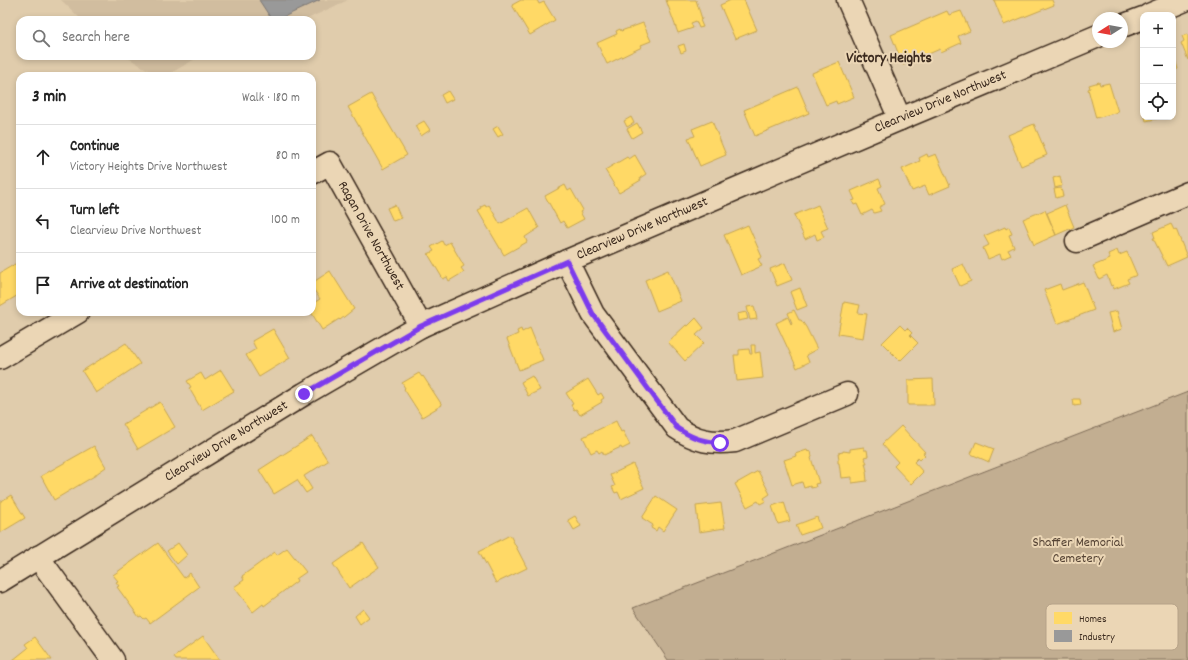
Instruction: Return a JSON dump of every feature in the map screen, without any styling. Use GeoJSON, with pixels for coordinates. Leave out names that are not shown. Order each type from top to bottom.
{"type":"FeatureCollection","features":[{"type":"Feature","properties":{"kind":"street"},"geometry":{"type":"LineString","coordinates":[[848,0],[900,119]]}},
{"type":"Feature","properties":{"kind":"street"},"geometry":{"type":"LineString","coordinates":[[1156,12],[1185,0]]}},
{"type":"Feature","properties":{"kind":"street"},"geometry":{"type":"LineString","coordinates":[[1128,24],[1140,19]]}},
{"type":"Feature","properties":{"kind":"street","name":"Clearview Drive Northwest"},"geometry":{"type":"LineString","coordinates":[[0,581],[304,394],[421,326],[567,261],[1092,39]]}},
{"type":"Feature","properties":{"kind":"street","name":"Ragan Drive Northwest"},"geometry":{"type":"LineString","coordinates":[[316,172],[330,163],[421,326]]}},
{"type":"Feature","properties":{"kind":"street"},"geometry":{"type":"LineString","coordinates":[[1077,241],[1188,193]]}},
{"type":"Feature","properties":{"kind":"street"},"geometry":{"type":"LineString","coordinates":[[567,261],[593,314],[677,428],[689,436],[704,441],[720,443],[735,441],[847,394]]}},
{"type":"Feature","properties":{"kind":"street"},"geometry":{"type":"LineString","coordinates":[[0,358],[71,316]]}},
{"type":"Feature","properties":{"kind":"street"},"geometry":{"type":"LineString","coordinates":[[38,557],[113,660]]}},
{"type":"Feature","properties":{"kind":"shaded area"},"geometry":{"type":"Polygon","coordinates":[[[61,0],[348,0],[314,16],[78,16],[61,0]]]}},
{"type":"Feature","properties":{"kind":"shaded area"},"geometry":{"type":"Polygon","coordinates":[[[132,60],[193,60],[173,72],[151,72],[132,60]]]}},
{"type":"Feature","properties":{"kind":"green space","name":"Shaffer Memorial Cemetery"},"geometry":{"type":"Polygon","coordinates":[[[1188,392],[1188,660],[668,660],[633,608],[1188,392]]]}},
{"type":"Feature","properties":{"kind":"building: Homes"},"geometry":{"type":"Polygon","coordinates":[[[521,0],[537,0],[539,4],[544,2],[555,20],[530,35],[512,5],[521,0]]]}},
{"type":"Feature","properties":{"kind":"building: Homes"},"geometry":{"type":"Polygon","coordinates":[[[666,0],[696,0],[703,27],[699,28],[696,21],[691,23],[693,28],[678,33],[666,0]]]}},
{"type":"Feature","properties":{"kind":"building: Homes"},"geometry":{"type":"Polygon","coordinates":[[[731,0],[744,0],[757,30],[735,39],[720,5],[731,0]]]}},
{"type":"Feature","properties":{"kind":"building: Homes"},"geometry":{"type":"Polygon","coordinates":[[[994,0],[1052,0],[1054,5],[1004,25],[994,0]]]}},
{"type":"Feature","properties":{"kind":"building: Homes"},"geometry":{"type":"Polygon","coordinates":[[[947,11],[949,15],[961,11],[970,31],[958,36],[961,43],[941,52],[940,49],[903,65],[891,35],[947,11]]]}},
{"type":"Feature","properties":{"kind":"building: Homes"},"geometry":{"type":"Polygon","coordinates":[[[643,23],[651,41],[607,64],[597,43],[617,34],[616,31],[620,29],[621,31],[643,23]]]}},
{"type":"Feature","properties":{"kind":"building: Homes"},"geometry":{"type":"Polygon","coordinates":[[[1188,34],[1188,60],[1181,43],[1184,41],[1182,36],[1188,34]]]}},
{"type":"Feature","properties":{"kind":"building: Homes"},"geometry":{"type":"Polygon","coordinates":[[[684,44],[686,51],[681,53],[678,46],[684,44]]]}},
{"type":"Feature","properties":{"kind":"building: Homes"},"geometry":{"type":"Polygon","coordinates":[[[839,62],[854,97],[837,104],[836,101],[826,105],[812,73],[839,62]]]}},
{"type":"Feature","properties":{"kind":"building: Homes"},"geometry":{"type":"Polygon","coordinates":[[[1099,82],[1100,85],[1109,83],[1118,112],[1096,118],[1088,89],[1090,88],[1089,85],[1099,82]]]}},
{"type":"Feature","properties":{"kind":"building: Homes"},"geometry":{"type":"Polygon","coordinates":[[[798,87],[809,113],[755,136],[744,110],[798,87]]]}},
{"type":"Feature","properties":{"kind":"building: Homes"},"geometry":{"type":"Polygon","coordinates":[[[448,91],[453,99],[445,103],[441,95],[448,91]]]}},
{"type":"Feature","properties":{"kind":"building: Homes"},"geometry":{"type":"Polygon","coordinates":[[[371,94],[407,155],[383,169],[348,107],[371,94]]]}},
{"type":"Feature","properties":{"kind":"building: Homes"},"geometry":{"type":"Polygon","coordinates":[[[631,117],[634,123],[627,127],[624,121],[631,117]]]}},
{"type":"Feature","properties":{"kind":"building: Homes"},"geometry":{"type":"Polygon","coordinates":[[[424,121],[430,130],[421,136],[415,126],[424,121]]]}},
{"type":"Feature","properties":{"kind":"building: Homes"},"geometry":{"type":"Polygon","coordinates":[[[712,121],[726,155],[700,166],[688,138],[695,136],[692,129],[712,121]]]}},
{"type":"Feature","properties":{"kind":"building: Homes"},"geometry":{"type":"Polygon","coordinates":[[[637,123],[642,132],[632,138],[627,129],[637,123]]]}},
{"type":"Feature","properties":{"kind":"building: Homes"},"geometry":{"type":"Polygon","coordinates":[[[1034,124],[1047,155],[1021,166],[1008,135],[1034,124]]]}},
{"type":"Feature","properties":{"kind":"building: Homes"},"geometry":{"type":"Polygon","coordinates":[[[498,126],[503,134],[498,137],[493,129],[498,126]]]}},
{"type":"Feature","properties":{"kind":"building: Homes"},"geometry":{"type":"Polygon","coordinates":[[[927,154],[928,157],[936,154],[950,186],[929,195],[925,186],[912,191],[902,169],[920,161],[919,158],[927,154]]]}},
{"type":"Feature","properties":{"kind":"building: Homes"},"geometry":{"type":"Polygon","coordinates":[[[635,155],[646,174],[640,178],[641,180],[619,193],[605,170],[627,157],[629,159],[635,155]]]}},
{"type":"Feature","properties":{"kind":"building: Homes"},"geometry":{"type":"Polygon","coordinates":[[[1060,176],[1062,186],[1055,188],[1053,178],[1060,176]]]}},
{"type":"Feature","properties":{"kind":"building: Homes"},"geometry":{"type":"Polygon","coordinates":[[[879,179],[882,186],[878,188],[885,204],[879,207],[881,211],[874,213],[872,210],[862,215],[857,204],[854,205],[852,201],[855,200],[851,191],[879,179]]]}},
{"type":"Feature","properties":{"kind":"building: Homes"},"geometry":{"type":"Polygon","coordinates":[[[565,185],[568,191],[571,189],[583,210],[580,212],[584,219],[567,228],[563,221],[560,223],[545,196],[565,185]]]}},
{"type":"Feature","properties":{"kind":"building: Homes"},"geometry":{"type":"Polygon","coordinates":[[[1061,188],[1063,196],[1056,198],[1054,189],[1061,188]]]}},
{"type":"Feature","properties":{"kind":"building: Homes"},"geometry":{"type":"Polygon","coordinates":[[[395,205],[401,218],[393,221],[387,208],[395,205]]]}},
{"type":"Feature","properties":{"kind":"building: Homes"},"geometry":{"type":"Polygon","coordinates":[[[485,205],[486,207],[489,205],[500,224],[528,208],[539,228],[525,237],[527,242],[504,255],[478,211],[485,205]]]}},
{"type":"Feature","properties":{"kind":"building: Homes"},"geometry":{"type":"Polygon","coordinates":[[[818,205],[828,228],[821,231],[824,237],[817,240],[815,234],[805,239],[794,215],[818,205]]]}},
{"type":"Feature","properties":{"kind":"building: Homes"},"geometry":{"type":"Polygon","coordinates":[[[1065,205],[1074,227],[1056,235],[1047,213],[1065,205]]]}},
{"type":"Feature","properties":{"kind":"building: Homes"},"geometry":{"type":"Polygon","coordinates":[[[1045,210],[1056,235],[1034,245],[1023,219],[1045,210]]]}},
{"type":"Feature","properties":{"kind":"building: Homes"},"geometry":{"type":"Polygon","coordinates":[[[1171,224],[1174,230],[1176,229],[1187,257],[1167,266],[1153,238],[1155,238],[1153,232],[1171,224]]]}},
{"type":"Feature","properties":{"kind":"building: Homes"},"geometry":{"type":"Polygon","coordinates":[[[748,225],[762,257],[758,259],[762,266],[741,275],[724,235],[748,225]]]}},
{"type":"Feature","properties":{"kind":"building: Homes"},"geometry":{"type":"Polygon","coordinates":[[[1005,227],[1006,229],[1009,227],[1012,234],[1009,235],[1014,247],[1008,250],[1011,255],[1002,259],[1000,254],[988,259],[983,248],[989,245],[984,236],[1005,227]]]}},
{"type":"Feature","properties":{"kind":"building: Homes"},"geometry":{"type":"Polygon","coordinates":[[[442,241],[444,245],[450,242],[464,266],[461,268],[464,272],[449,281],[447,277],[443,279],[428,254],[434,251],[431,247],[442,241]]]}},
{"type":"Feature","properties":{"kind":"building: Homes"},"geometry":{"type":"Polygon","coordinates":[[[1117,250],[1119,255],[1127,252],[1137,275],[1127,279],[1129,283],[1114,289],[1113,285],[1111,286],[1107,275],[1099,279],[1093,266],[1110,259],[1108,254],[1117,250]]]}},
{"type":"Feature","properties":{"kind":"building: Homes"},"geometry":{"type":"Polygon","coordinates":[[[16,263],[16,296],[0,306],[0,273],[16,263]]]}},
{"type":"Feature","properties":{"kind":"building: Homes"},"geometry":{"type":"Polygon","coordinates":[[[785,263],[792,280],[777,286],[770,269],[785,263]]]}},
{"type":"Feature","properties":{"kind":"building: Homes"},"geometry":{"type":"Polygon","coordinates":[[[963,264],[971,281],[960,286],[952,269],[963,264]]]}},
{"type":"Feature","properties":{"kind":"building: Homes"},"geometry":{"type":"Polygon","coordinates":[[[668,270],[681,301],[657,311],[645,280],[668,270]]]}},
{"type":"Feature","properties":{"kind":"building: Homes"},"geometry":{"type":"Polygon","coordinates":[[[330,271],[354,309],[340,320],[339,319],[322,330],[313,316],[316,316],[316,302],[320,299],[316,293],[316,280],[330,271]]]}},
{"type":"Feature","properties":{"kind":"building: Homes"},"geometry":{"type":"Polygon","coordinates":[[[1083,282],[1094,310],[1057,324],[1044,290],[1060,284],[1062,290],[1083,282]]]}},
{"type":"Feature","properties":{"kind":"building: Homes"},"geometry":{"type":"Polygon","coordinates":[[[800,288],[807,306],[797,310],[790,292],[800,288]]]}},
{"type":"Feature","properties":{"kind":"building: Homes"},"geometry":{"type":"Polygon","coordinates":[[[844,302],[860,305],[858,313],[867,314],[863,338],[838,334],[844,302]]]}},
{"type":"Feature","properties":{"kind":"building: Homes"},"geometry":{"type":"Polygon","coordinates":[[[754,306],[757,319],[750,320],[747,307],[754,306]]]}},
{"type":"Feature","properties":{"kind":"building: Homes"},"geometry":{"type":"Polygon","coordinates":[[[794,310],[799,320],[801,320],[806,327],[817,349],[806,355],[809,362],[797,368],[776,323],[788,317],[791,324],[792,323],[788,313],[794,310]]]}},
{"type":"Feature","properties":{"kind":"building: Homes"},"geometry":{"type":"Polygon","coordinates":[[[1117,311],[1122,329],[1113,332],[1108,313],[1117,311]]]}},
{"type":"Feature","properties":{"kind":"building: Homes"},"geometry":{"type":"Polygon","coordinates":[[[746,312],[748,319],[738,321],[737,314],[746,312]]]}},
{"type":"Feature","properties":{"kind":"building: Homes"},"geometry":{"type":"Polygon","coordinates":[[[696,318],[704,328],[696,335],[704,343],[685,361],[668,342],[696,318]]]}},
{"type":"Feature","properties":{"kind":"building: Homes"},"geometry":{"type":"Polygon","coordinates":[[[900,325],[905,330],[907,328],[912,333],[910,335],[918,343],[900,361],[882,343],[900,325]]]}},
{"type":"Feature","properties":{"kind":"building: Homes"},"geometry":{"type":"Polygon","coordinates":[[[530,328],[543,360],[519,370],[507,339],[518,334],[517,331],[521,329],[522,332],[530,328]]]}},
{"type":"Feature","properties":{"kind":"building: Homes"},"geometry":{"type":"Polygon","coordinates":[[[273,329],[290,358],[259,377],[246,355],[256,349],[252,341],[273,329]]]}},
{"type":"Feature","properties":{"kind":"building: Homes"},"geometry":{"type":"Polygon","coordinates":[[[126,343],[140,364],[96,393],[82,371],[126,343]]]}},
{"type":"Feature","properties":{"kind":"building: Homes"},"geometry":{"type":"Polygon","coordinates":[[[751,345],[755,345],[755,353],[760,352],[763,378],[737,381],[734,355],[739,355],[739,350],[749,349],[750,354],[752,354],[751,345]]]}},
{"type":"Feature","properties":{"kind":"building: Homes"},"geometry":{"type":"Polygon","coordinates":[[[221,370],[234,391],[202,410],[189,388],[191,387],[187,381],[201,373],[205,380],[221,370]]]}},
{"type":"Feature","properties":{"kind":"building: Homes"},"geometry":{"type":"Polygon","coordinates":[[[419,373],[422,377],[423,376],[442,405],[422,417],[404,389],[405,388],[402,383],[419,373]]]}},
{"type":"Feature","properties":{"kind":"building: Homes"},"geometry":{"type":"Polygon","coordinates":[[[532,376],[540,390],[528,396],[521,382],[532,376]]]}},
{"type":"Feature","properties":{"kind":"building: Homes"},"geometry":{"type":"Polygon","coordinates":[[[588,379],[598,395],[601,393],[604,398],[601,400],[602,402],[580,415],[576,409],[574,410],[571,405],[573,404],[566,393],[588,379]]]}},
{"type":"Feature","properties":{"kind":"building: Homes"},"geometry":{"type":"Polygon","coordinates":[[[933,379],[934,405],[908,405],[908,380],[933,379]]]}},
{"type":"Feature","properties":{"kind":"building: Homes"},"geometry":{"type":"Polygon","coordinates":[[[1073,399],[1080,399],[1081,405],[1074,406],[1073,399]]]}},
{"type":"Feature","properties":{"kind":"building: Homes"},"geometry":{"type":"Polygon","coordinates":[[[160,402],[175,427],[138,449],[123,424],[160,402]]]}},
{"type":"Feature","properties":{"kind":"building: Homes"},"geometry":{"type":"Polygon","coordinates":[[[616,421],[621,432],[623,431],[630,445],[622,449],[621,447],[604,455],[602,451],[599,453],[597,450],[591,453],[583,437],[616,421]]]}},
{"type":"Feature","properties":{"kind":"building: Homes"},"geometry":{"type":"Polygon","coordinates":[[[901,426],[925,452],[923,453],[925,455],[920,460],[918,458],[914,462],[923,472],[911,484],[894,466],[898,462],[882,444],[901,426]]]}},
{"type":"Feature","properties":{"kind":"building: Homes"},"geometry":{"type":"Polygon","coordinates":[[[312,436],[328,461],[304,476],[312,489],[306,493],[297,480],[274,494],[259,470],[312,436]]]}},
{"type":"Feature","properties":{"kind":"building: Homes"},"geometry":{"type":"Polygon","coordinates":[[[976,442],[994,449],[989,462],[971,454],[976,442]]]}},
{"type":"Feature","properties":{"kind":"building: Homes"},"geometry":{"type":"Polygon","coordinates":[[[94,446],[106,467],[96,475],[54,500],[41,476],[94,446]]]}},
{"type":"Feature","properties":{"kind":"building: Homes"},"geometry":{"type":"Polygon","coordinates":[[[864,447],[864,450],[867,450],[868,456],[864,457],[867,463],[865,463],[867,481],[852,483],[852,477],[841,478],[838,453],[843,451],[850,452],[850,449],[864,447]]]}},
{"type":"Feature","properties":{"kind":"building: Homes"},"geometry":{"type":"Polygon","coordinates":[[[807,450],[808,452],[811,451],[811,458],[819,483],[815,484],[816,487],[811,488],[810,486],[804,488],[802,482],[792,485],[784,460],[807,450]]]}},
{"type":"Feature","properties":{"kind":"building: Homes"},"geometry":{"type":"Polygon","coordinates":[[[633,464],[644,488],[621,499],[618,492],[615,493],[612,487],[615,486],[610,475],[633,464]]]}},
{"type":"Feature","properties":{"kind":"building: Homes"},"geometry":{"type":"Polygon","coordinates":[[[758,471],[770,494],[764,498],[766,501],[760,504],[758,501],[747,507],[735,484],[758,471]]]}},
{"type":"Feature","properties":{"kind":"building: Homes"},"geometry":{"type":"Polygon","coordinates":[[[11,495],[25,518],[0,533],[0,502],[11,495]]]}},
{"type":"Feature","properties":{"kind":"building: Homes"},"geometry":{"type":"Polygon","coordinates":[[[656,496],[677,510],[663,531],[658,527],[656,531],[651,528],[653,525],[642,518],[656,496]]]}},
{"type":"Feature","properties":{"kind":"building: Homes"},"geometry":{"type":"Polygon","coordinates":[[[784,502],[790,521],[778,524],[772,506],[784,502]]]}},
{"type":"Feature","properties":{"kind":"building: Homes"},"geometry":{"type":"Polygon","coordinates":[[[721,503],[725,528],[699,532],[696,506],[721,503]]]}},
{"type":"Feature","properties":{"kind":"building: Homes"},"geometry":{"type":"Polygon","coordinates":[[[575,516],[581,526],[574,530],[568,520],[575,516]]]}},
{"type":"Feature","properties":{"kind":"building: Homes"},"geometry":{"type":"Polygon","coordinates":[[[817,517],[821,528],[800,535],[796,525],[817,517]]]}},
{"type":"Feature","properties":{"kind":"building: Homes"},"geometry":{"type":"Polygon","coordinates":[[[510,535],[527,568],[496,583],[479,551],[510,535]]]}},
{"type":"Feature","properties":{"kind":"building: Homes"},"geometry":{"type":"Polygon","coordinates":[[[158,543],[184,578],[190,573],[199,587],[150,623],[146,618],[144,619],[141,616],[139,617],[117,587],[119,586],[116,582],[118,581],[113,575],[158,543]]]}},
{"type":"Feature","properties":{"kind":"building: Homes"},"geometry":{"type":"Polygon","coordinates":[[[178,543],[187,555],[177,564],[167,551],[178,543]]]}},
{"type":"Feature","properties":{"kind":"building: Homes"},"geometry":{"type":"Polygon","coordinates":[[[363,543],[379,567],[349,588],[333,564],[363,543]]]}},
{"type":"Feature","properties":{"kind":"building: Homes"},"geometry":{"type":"Polygon","coordinates":[[[287,548],[306,572],[296,579],[297,581],[264,606],[263,604],[253,612],[234,587],[244,580],[242,576],[275,552],[277,555],[287,548]]]}},
{"type":"Feature","properties":{"kind":"building: Homes"},"geometry":{"type":"Polygon","coordinates":[[[363,609],[369,617],[360,624],[355,616],[363,609]]]}},
{"type":"Feature","properties":{"kind":"building: Homes"},"geometry":{"type":"Polygon","coordinates":[[[203,636],[220,660],[176,660],[174,657],[203,636]]]}},
{"type":"Feature","properties":{"kind":"building: Homes"},"geometry":{"type":"Polygon","coordinates":[[[35,637],[52,660],[13,660],[28,648],[25,644],[35,637]]]}},
{"type":"Feature","properties":{"kind":"building: Industry"},"geometry":{"type":"Polygon","coordinates":[[[259,0],[320,0],[286,16],[269,16],[259,0]]]}},
{"type":"Feature","properties":{"kind":"district","name":"Victory Heights"},"geometry":{"type":"Point","coordinates":[889,59]}},
{"type":"Feature","properties":{"kind":"route"},"geometry":{"type":"LineString","coordinates":[[304,394],[421,326],[567,261],[593,314],[677,428],[689,436],[704,441],[720,443]]}}]}
